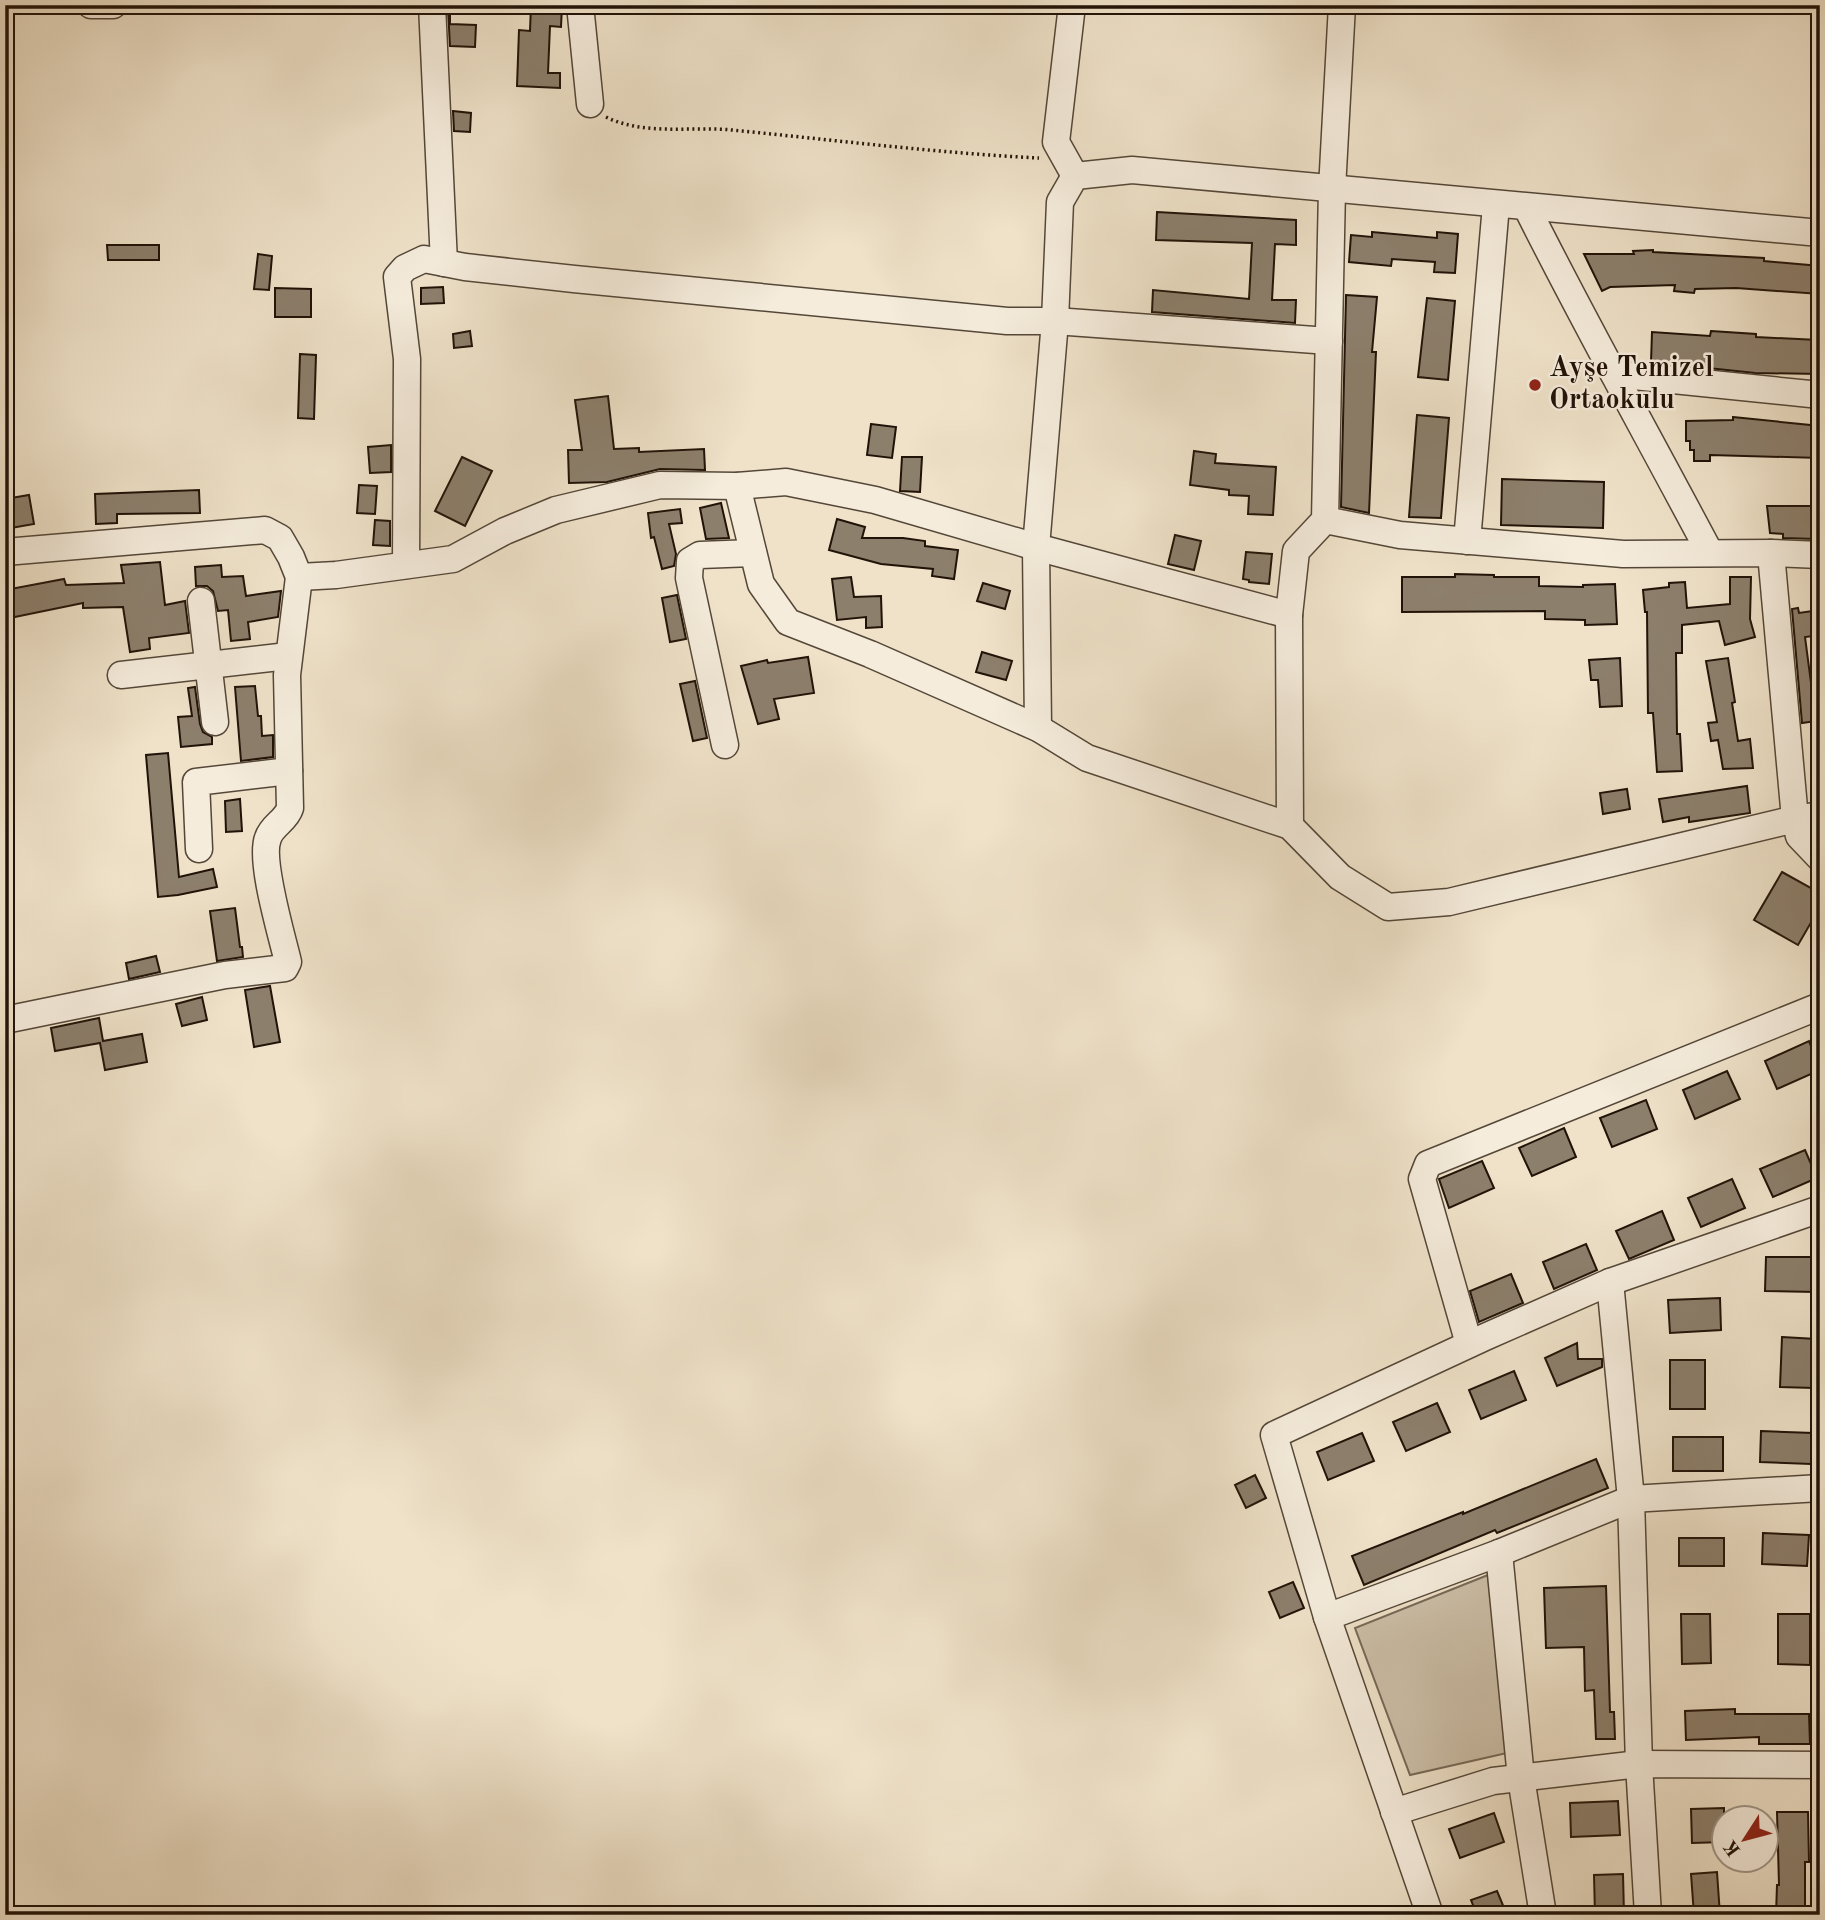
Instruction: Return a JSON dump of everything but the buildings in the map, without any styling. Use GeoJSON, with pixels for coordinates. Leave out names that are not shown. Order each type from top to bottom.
{"type":"FeatureCollection","features":[{"type":"Feature","properties":{"kind":"street"},"geometry":{"type":"LineString","coordinates":[[91,5],[113,5]]}},
{"type":"Feature","properties":{"kind":"street"},"geometry":{"type":"LineString","coordinates":[[432,5],[444,263]]}},
{"type":"Feature","properties":{"kind":"street"},"geometry":{"type":"LineString","coordinates":[[580,5],[590,104]]}},
{"type":"Feature","properties":{"kind":"street"},"geometry":{"type":"LineString","coordinates":[[1072,5],[1056,142],[1075,176]]}},
{"type":"Feature","properties":{"kind":"street"},"geometry":{"type":"LineString","coordinates":[[1290,826],[1289,615],[1296,551],[1325,520],[1332,189],[1342,5]]}},
{"type":"Feature","properties":{"kind":"street"},"geometry":{"type":"LineString","coordinates":[[1075,176],[1132,170],[1820,233]]}},
{"type":"Feature","properties":{"kind":"street"},"geometry":{"type":"LineString","coordinates":[[1038,728],[1036,547],[1055,321],[1060,202],[1075,176]]}},
{"type":"Feature","properties":{"kind":"street"},"geometry":{"type":"LineString","coordinates":[[1467,541],[1496,205]]}},
{"type":"Feature","properties":{"kind":"street"},"geometry":{"type":"LineString","coordinates":[[1527,208],[1583,320],[1710,553]]}},
{"type":"Feature","properties":{"kind":"street"},"geometry":{"type":"LineString","coordinates":[[406,565],[407,359],[397,277],[405,268],[424,259],[574,279],[1007,321],[1055,321],[1329,341]]}},
{"type":"Feature","properties":{"kind":"street"},"geometry":{"type":"LineString","coordinates":[[1614,374],[1820,395]]}},
{"type":"Feature","properties":{"kind":"street"},"geometry":{"type":"LineString","coordinates":[[299,577],[336,575],[453,559],[505,531],[543,515],[611,495],[660,485],[737,486],[786,482],[862,497],[1289,615]]}},
{"type":"Feature","properties":{"kind":"street"},"geometry":{"type":"LineString","coordinates":[[737,486],[761,584],[788,622],[870,654],[1038,728],[1087,758],[1290,826],[1340,877],[1388,907],[1449,902],[1807,817]]}},
{"type":"Feature","properties":{"kind":"street"},"geometry":{"type":"LineString","coordinates":[[1325,520],[1400,536],[1623,554],[1820,555]]}},
{"type":"Feature","properties":{"kind":"street"},"geometry":{"type":"LineString","coordinates":[[5,552],[265,530],[280,538],[299,577],[289,656],[290,808],[287,817],[269,834],[266,844],[266,862],[288,962],[285,968],[225,975],[5,1020]]}},
{"type":"Feature","properties":{"kind":"street"},"geometry":{"type":"LineString","coordinates":[[725,745],[689,578],[690,561],[700,555],[753,553]]}},
{"type":"Feature","properties":{"kind":"street"},"geometry":{"type":"LineString","coordinates":[[1772,553],[1807,817],[1799,836],[1820,858]]}},
{"type":"Feature","properties":{"kind":"street"},"geometry":{"type":"LineString","coordinates":[[201,601],[215,722]]}},
{"type":"Feature","properties":{"kind":"street"},"geometry":{"type":"LineString","coordinates":[[121,675],[289,656]]}},
{"type":"Feature","properties":{"kind":"street"},"geometry":{"type":"LineString","coordinates":[[199,849],[196,782],[289,771]]}},
{"type":"Feature","properties":{"kind":"street"},"geometry":{"type":"LineString","coordinates":[[1469,1344],[1422,1179],[1428,1164],[1820,1006]]}},
{"type":"Feature","properties":{"kind":"street"},"geometry":{"type":"LineString","coordinates":[[1430,1915],[1327,1617],[1274,1435],[1469,1344],[1611,1282],[1820,1209]]}},
{"type":"Feature","properties":{"kind":"street"},"geometry":{"type":"LineString","coordinates":[[1611,1282],[1631,1499],[1639,1764],[1648,1915]]}},
{"type":"Feature","properties":{"kind":"street"},"geometry":{"type":"LineString","coordinates":[[1327,1617],[1499,1553],[1631,1499],[1820,1488]]}},
{"type":"Feature","properties":{"kind":"street"},"geometry":{"type":"LineString","coordinates":[[1499,1553],[1521,1778],[1543,1915]]}},
{"type":"Feature","properties":{"kind":"street"},"geometry":{"type":"LineString","coordinates":[[1394,1812],[1493,1781],[1639,1764],[1820,1765]]}},
{"type":"Feature","properties":{"kind":"path"},"geometry":{"type":"LineString","coordinates":[[590,104],[596,113],[613,121],[659,129],[729,130],[975,155],[1047,159]]}},
{"type":"Feature","properties":{"kind":"shaded area"},"geometry":{"type":"Polygon","coordinates":[[[1488,1575],[1507,1753],[1410,1775],[1355,1628],[1488,1575]]]}},
{"type":"Feature","properties":{"kind":"place","name":"Ayşe Temizel Ortaokulu"},"geometry":{"type":"Point","coordinates":[1535,385]}}]}
